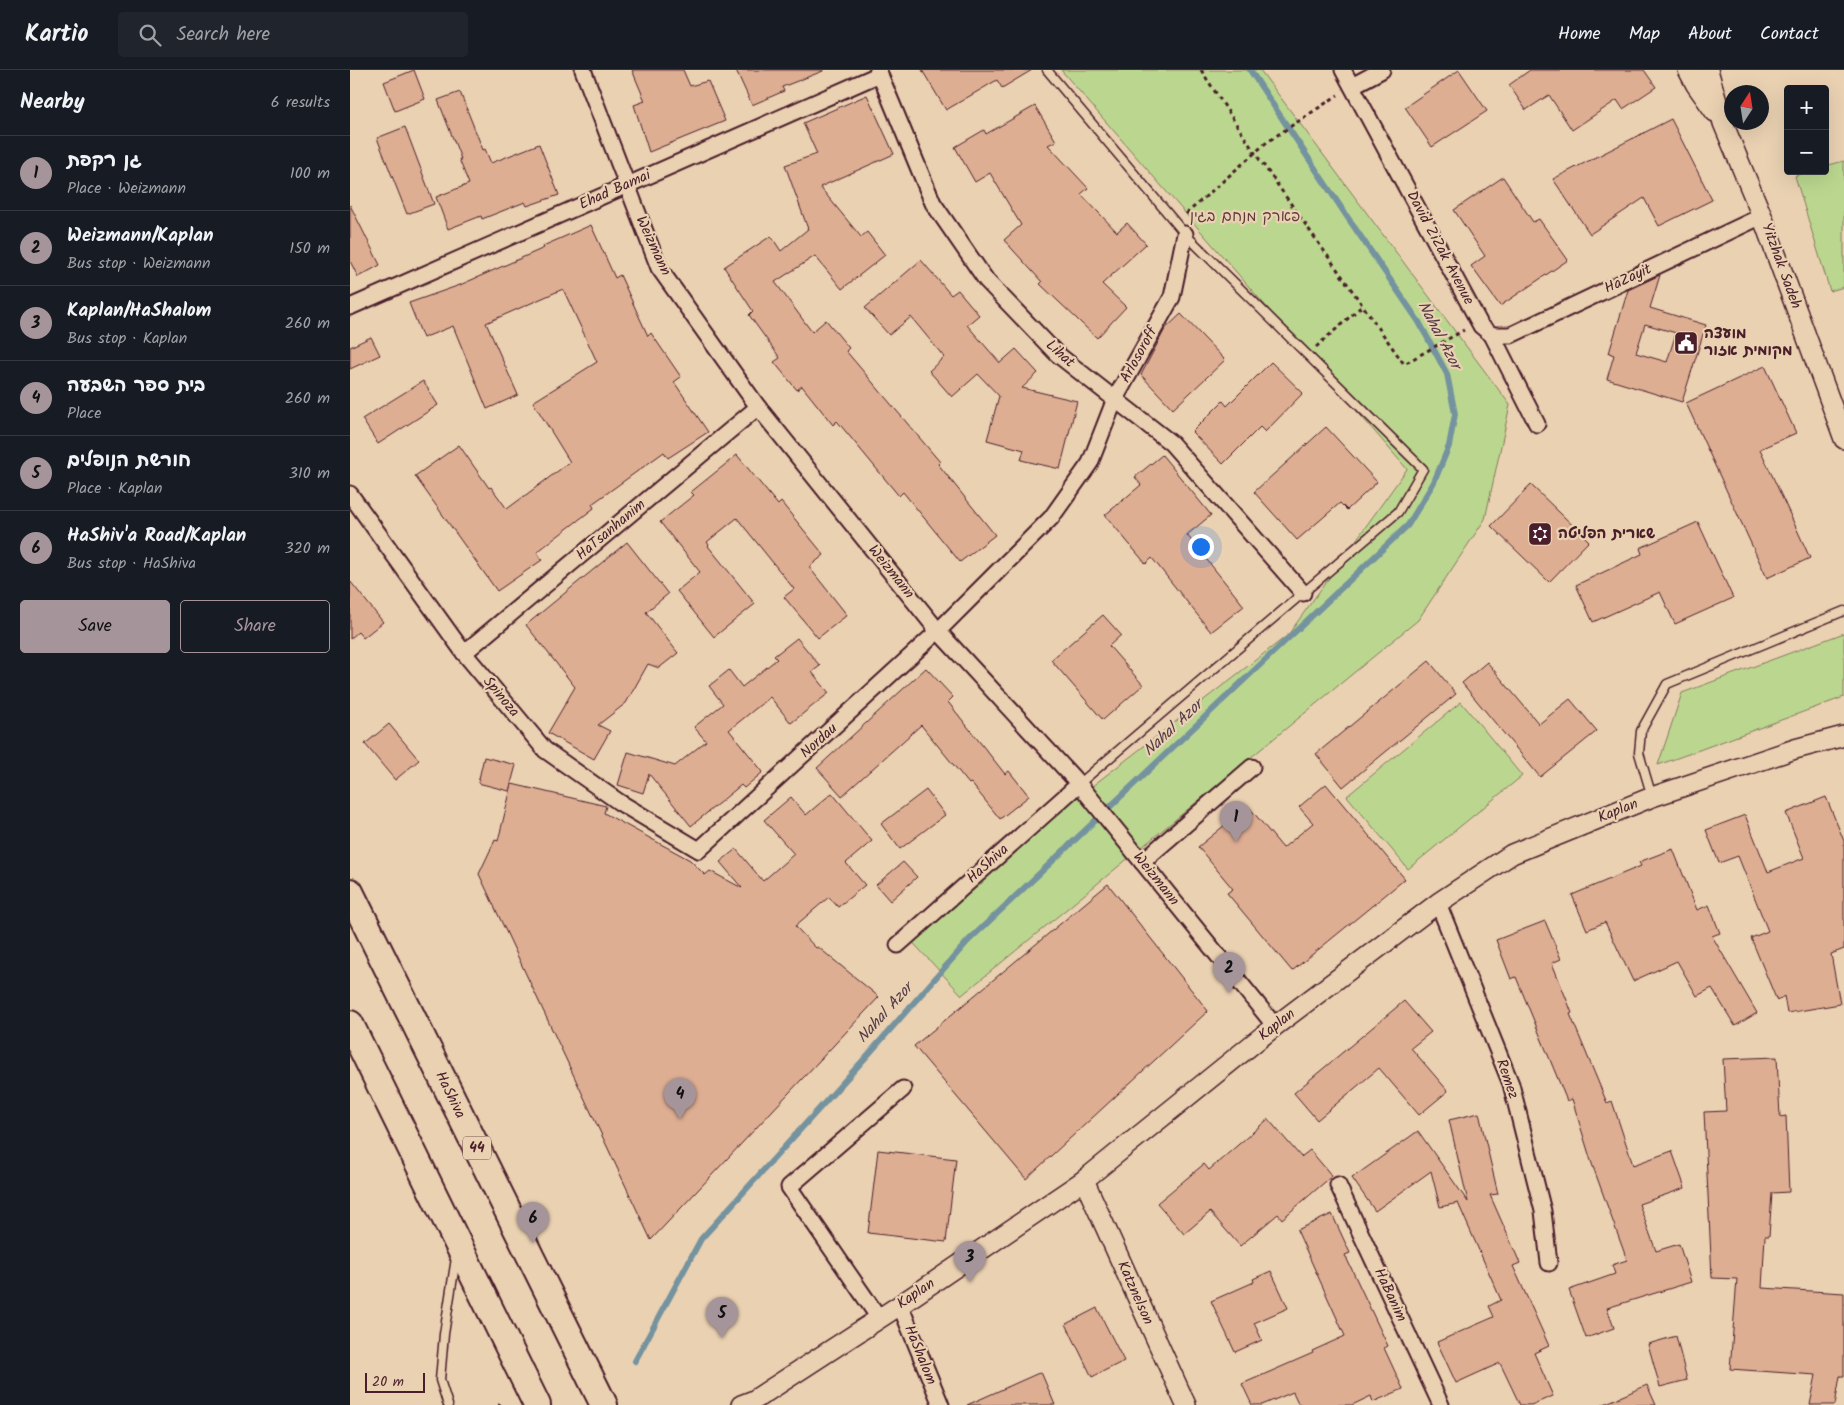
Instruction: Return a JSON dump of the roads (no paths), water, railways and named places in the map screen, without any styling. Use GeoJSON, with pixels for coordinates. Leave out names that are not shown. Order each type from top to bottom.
{"type":"FeatureCollection","features":[{"type":"Feature","properties":{"kind":"highway","name":"HaShiva"},"geometry":{"type":"LineString","coordinates":[[350,892],[604,1399]]}},
{"type":"Feature","properties":{"kind":"highway"},"geometry":{"type":"LineString","coordinates":[[350,1024],[537,1405]]}},
{"type":"Feature","properties":{"kind":"street","name":"Weizmann"},"geometry":{"type":"LineString","coordinates":[[583,70],[659,268],[758,407],[938,631],[1083,790],[1275,1026]]}},
{"type":"Feature","properties":{"kind":"street","name":"David ZiZak Avenue"},"geometry":{"type":"LineString","coordinates":[[1343,70],[1481,326],[1492,335],[1537,424]]}},
{"type":"Feature","properties":{"kind":"street"},"geometry":{"type":"LineString","coordinates":[[1352,86],[1382,70]]}},
{"type":"Feature","properties":{"kind":"street","name":"Yitzhak Sadeh"},"geometry":{"type":"LineString","coordinates":[[1688,70],[1696,85],[1723,123]]}},
{"type":"Feature","properties":{"kind":"street","name":"Yitzhak Sadeh"},"geometry":{"type":"LineString","coordinates":[[1708,70],[1723,123],[1762,216],[1844,439]]}},
{"type":"Feature","properties":{"kind":"street","name":"Ehad Bamai"},"geometry":{"type":"LineString","coordinates":[[350,307],[879,72]]}},
{"type":"Feature","properties":{"kind":"street","name":"Lihat"},"geometry":{"type":"LineString","coordinates":[[879,72],[933,203],[986,280],[1057,354],[1171,443],[1303,593]]}},
{"type":"Feature","properties":{"kind":"street","name":"HaZayit"},"geometry":{"type":"LineString","coordinates":[[1492,335],[1511,335],[1762,216]]}},
{"type":"Feature","properties":{"kind":"street","name":"Arlosoroff"},"geometry":{"type":"LineString","coordinates":[[938,631],[1051,518],[1090,463],[1115,399],[1172,297],[1181,229]]}},
{"type":"Feature","properties":{"kind":"street","name":"HaTsanhanim"},"geometry":{"type":"LineString","coordinates":[[464,653],[758,407]]}},
{"type":"Feature","properties":{"kind":"street","name":"Spinoza"},"geometry":{"type":"LineString","coordinates":[[350,494],[464,653],[545,750],[619,802],[699,850]]}},
{"type":"Feature","properties":{"kind":"street","name":"Nordau"},"geometry":{"type":"LineString","coordinates":[[699,850],[938,631]]}},
{"type":"Feature","properties":{"kind":"street","name":"Kaplan"},"geometry":{"type":"LineString","coordinates":[[748,1403],[900,1305],[1084,1180],[1275,1026],[1438,903],[1512,854],[1652,797],[1786,752],[1844,736]]}},
{"type":"Feature","properties":{"kind":"street"},"geometry":{"type":"LineString","coordinates":[[1142,862],[1252,767]]}},
{"type":"Feature","properties":{"kind":"street","name":"HaShiva"},"geometry":{"type":"LineString","coordinates":[[898,945],[1083,790]]}},
{"type":"Feature","properties":{"kind":"street","name":"Remez"},"geometry":{"type":"LineString","coordinates":[[1438,903],[1511,1084],[1543,1211],[1549,1262]]}},
{"type":"Feature","properties":{"kind":"street"},"geometry":{"type":"LineString","coordinates":[[879,1318],[789,1187],[903,1089]]}},
{"type":"Feature","properties":{"kind":"street","name":"Katznelson"},"geometry":{"type":"LineString","coordinates":[[1084,1180],[1186,1405]]}},
{"type":"Feature","properties":{"kind":"street","name":"HaBanim"},"geometry":{"type":"LineString","coordinates":[[1338,1185],[1441,1405]]}},
{"type":"Feature","properties":{"kind":"street","name":"HaShalom"},"geometry":{"type":"LineString","coordinates":[[900,1305],[941,1405]]}},
{"type":"Feature","properties":{"kind":"lane"},"geometry":{"type":"LineString","coordinates":[[1047,70],[1181,229],[1423,469],[1398,512],[1303,593],[1083,790]]}},
{"type":"Feature","properties":{"kind":"lane"},"geometry":{"type":"LineString","coordinates":[[1652,797],[1639,753],[1642,731],[1667,684],[1844,611]]}},
{"type":"Feature","properties":{"kind":"lane"},"geometry":{"type":"LineString","coordinates":[[448,1405],[440,1380],[444,1334],[457,1244]]}},
{"type":"Feature","properties":{"kind":"waterway","name":"Nahal Azor"},"geometry":{"type":"LineString","coordinates":[[635,1361],[701,1239],[867,1056],[968,941],[1408,525],[1434,482],[1449,446],[1455,414],[1447,374],[1419,322],[1250,70]]}},
{"type":"Feature","properties":{"kind":"place","name":"מועצה מקומית אזור"},"geometry":{"type":"Point","coordinates":[1686,343]}},
{"type":"Feature","properties":{"kind":"place","name":"שארית הפליטה"},"geometry":{"type":"Point","coordinates":[1540,534]}},
{"type":"Feature","properties":{"kind":"place","name":"גן רקפת"},"geometry":{"type":"Point","coordinates":[1236,842]}},
{"type":"Feature","properties":{"kind":"place","name":"Weizmann/Kaplan"},"geometry":{"type":"Point","coordinates":[1229,993]}},
{"type":"Feature","properties":{"kind":"place","name":"בית ספר השבעה"},"geometry":{"type":"Point","coordinates":[680,1119]}},
{"type":"Feature","properties":{"kind":"place","name":"HaShiv'a Road/Kaplan"},"geometry":{"type":"Point","coordinates":[533,1243]}},
{"type":"Feature","properties":{"kind":"place","name":"Kaplan/HaShalom"},"geometry":{"type":"Point","coordinates":[970,1282]}},
{"type":"Feature","properties":{"kind":"place","name":"חורשת הנופלים"},"geometry":{"type":"Point","coordinates":[722,1338]}},
{"type":"Feature","properties":{"kind":"park label","name":"פארק מנחם בגין"},"geometry":{"type":"Point","coordinates":[1245,217]}}]}
